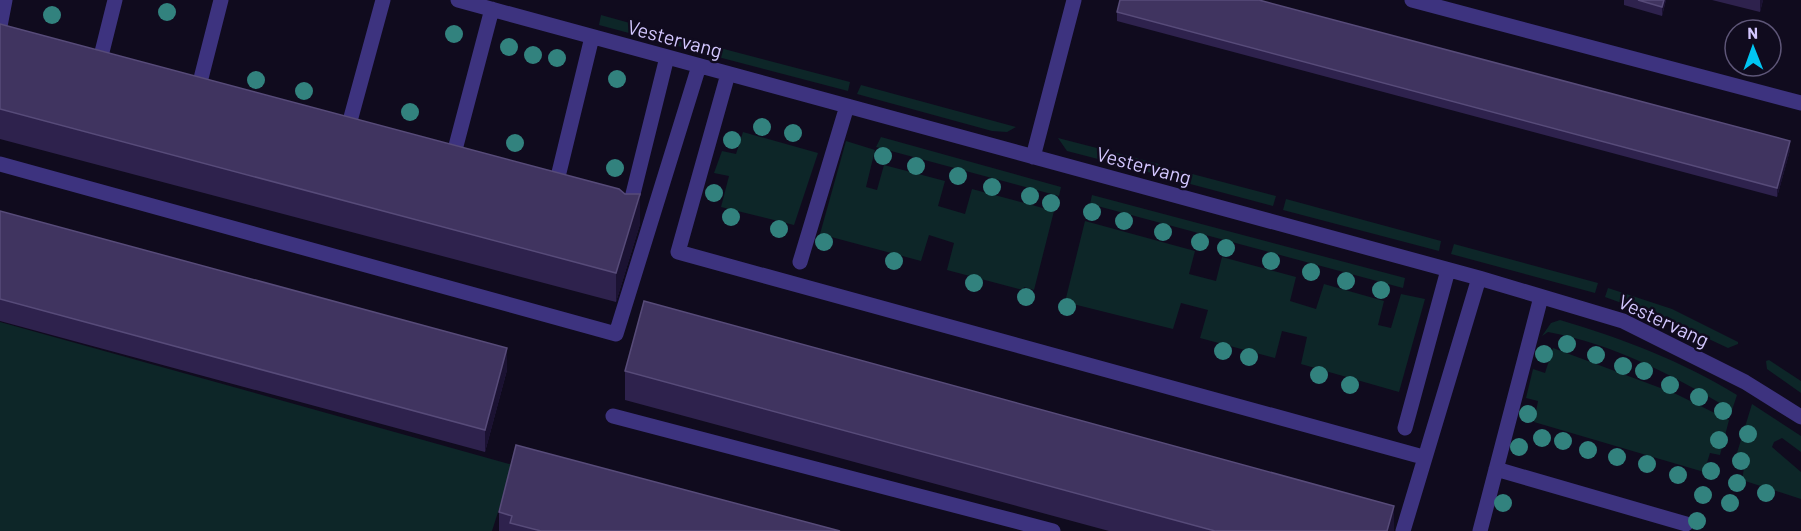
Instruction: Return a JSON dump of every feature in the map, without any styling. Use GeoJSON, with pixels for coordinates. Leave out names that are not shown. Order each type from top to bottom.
{"type":"FeatureCollection","features":[{"type":"Feature","properties":{"kind":"street"},"geometry":{"type":"LineString","coordinates":[[0,26],[5,0]]}},
{"type":"Feature","properties":{"kind":"street"},"geometry":{"type":"LineString","coordinates":[[98,68],[115,0]]}},
{"type":"Feature","properties":{"kind":"street"},"geometry":{"type":"LineString","coordinates":[[197,94],[221,0]]}},
{"type":"Feature","properties":{"kind":"street"},"geometry":{"type":"LineString","coordinates":[[347,132],[383,0]]}},
{"type":"Feature","properties":{"kind":"street","name":"Vestervang"},"geometry":{"type":"LineString","coordinates":[[458,0],[1479,278],[1623,321],[1745,382],[1801,417]]}},
{"type":"Feature","properties":{"kind":"street"},"geometry":{"type":"LineString","coordinates":[[1033,157],[1074,0]]}},
{"type":"Feature","properties":{"kind":"street"},"geometry":{"type":"LineString","coordinates":[[1412,0],[1442,4],[1801,103]]}},
{"type":"Feature","properties":{"kind":"street"},"geometry":{"type":"LineString","coordinates":[[452,161],[492,9]]}},
{"type":"Feature","properties":{"kind":"street"},"geometry":{"type":"LineString","coordinates":[[555,189],[592,37]]}},
{"type":"Feature","properties":{"kind":"street"},"geometry":{"type":"LineString","coordinates":[[628,215],[667,57]]}},
{"type":"Feature","properties":{"kind":"street"},"geometry":{"type":"LineString","coordinates":[[0,164],[616,333],[699,66]]}},
{"type":"Feature","properties":{"kind":"street"},"geometry":{"type":"LineString","coordinates":[[728,74],[678,252],[1423,458]]}},
{"type":"Feature","properties":{"kind":"street"},"geometry":{"type":"LineString","coordinates":[[800,262],[847,106]]}},
{"type":"Feature","properties":{"kind":"street"},"geometry":{"type":"LineString","coordinates":[[1405,428],[1448,270]]}},
{"type":"Feature","properties":{"kind":"street"},"geometry":{"type":"LineString","coordinates":[[1403,531],[1423,458],[1479,278]]}},
{"type":"Feature","properties":{"kind":"street"},"geometry":{"type":"LineString","coordinates":[[1480,531],[1541,297]]}},
{"type":"Feature","properties":{"kind":"street"},"geometry":{"type":"LineString","coordinates":[[613,416],[1053,531]]}},
{"type":"Feature","properties":{"kind":"street"},"geometry":{"type":"LineString","coordinates":[[1496,469],[1686,524]]}},
{"type":"Feature","properties":{"kind":"green space"},"geometry":{"type":"Polygon","coordinates":[[[601,15],[691,40],[689,49],[599,25],[601,15]]]}},
{"type":"Feature","properties":{"kind":"green space"},"geometry":{"type":"Polygon","coordinates":[[[701,43],[850,82],[848,91],[699,52],[701,43]]]}},
{"type":"Feature","properties":{"kind":"green space"},"geometry":{"type":"Polygon","coordinates":[[[861,85],[1016,127],[1007,132],[992,131],[857,94],[861,85]]]}},
{"type":"Feature","properties":{"kind":"green space"},"geometry":{"type":"Polygon","coordinates":[[[743,132],[818,153],[794,225],[721,207],[729,176],[714,173],[722,151],[736,154],[743,132]]]}},
{"type":"Feature","properties":{"kind":"green space"},"geometry":{"type":"Polygon","coordinates":[[[881,137],[1061,187],[1059,196],[876,147],[881,137]]]}},
{"type":"Feature","properties":{"kind":"green space"},"geometry":{"type":"Polygon","coordinates":[[[1058,138],[1159,164],[1156,174],[1067,151],[1058,138]]]}},
{"type":"Feature","properties":{"kind":"green space"},"geometry":{"type":"Polygon","coordinates":[[[846,141],[875,150],[866,187],[877,190],[884,165],[945,181],[938,206],[965,214],[972,189],[1054,211],[1034,290],[1024,287],[1023,290],[947,270],[954,243],[929,235],[921,261],[820,234],[846,141]]]}},
{"type":"Feature","properties":{"kind":"green space"},"geometry":{"type":"Polygon","coordinates":[[[1181,171],[1276,196],[1273,206],[1179,181],[1181,171]]]}},
{"type":"Feature","properties":{"kind":"green space"},"geometry":{"type":"Polygon","coordinates":[[[1092,195],[1405,278],[1403,288],[1090,204],[1092,195]]]}},
{"type":"Feature","properties":{"kind":"green space"},"geometry":{"type":"Polygon","coordinates":[[[1286,199],[1441,241],[1439,251],[1283,210],[1286,199]]]}},
{"type":"Feature","properties":{"kind":"green space"},"geometry":{"type":"Polygon","coordinates":[[[1085,221],[1195,251],[1189,274],[1216,281],[1222,257],[1296,277],[1290,301],[1316,309],[1324,284],[1384,301],[1378,325],[1391,328],[1401,294],[1425,299],[1399,392],[1301,364],[1307,337],[1282,331],[1275,358],[1200,338],[1208,310],[1181,303],[1173,329],[1073,304],[1073,300],[1066,298],[1085,221]]]}},
{"type":"Feature","properties":{"kind":"green space"},"geometry":{"type":"Polygon","coordinates":[[[1454,244],[1598,283],[1595,293],[1451,254],[1454,244]]]}},
{"type":"Feature","properties":{"kind":"green space"},"geometry":{"type":"Polygon","coordinates":[[[1608,288],[1672,309],[1738,344],[1728,348],[1666,319],[1605,297],[1608,288]]]}},
{"type":"Feature","properties":{"kind":"green space"},"geometry":{"type":"Polygon","coordinates":[[[1560,320],[1628,343],[1695,371],[1737,395],[1732,410],[1688,385],[1620,353],[1572,337],[1548,332],[1542,336],[1551,323],[1560,320]]]}},
{"type":"Feature","properties":{"kind":"green space"},"geometry":{"type":"Polygon","coordinates":[[[0,322],[513,465],[492,531],[0,531],[0,322]]]}},
{"type":"Feature","properties":{"kind":"green space"},"geometry":{"type":"Polygon","coordinates":[[[1553,348],[1674,393],[1729,420],[1720,455],[1710,453],[1704,472],[1534,422],[1538,401],[1526,398],[1533,369],[1545,373],[1553,348]]]}},
{"type":"Feature","properties":{"kind":"green space"},"geometry":{"type":"Polygon","coordinates":[[[1769,360],[1801,381],[1801,393],[1767,369],[1766,361],[1769,360]]]}},
{"type":"Feature","properties":{"kind":"green space"},"geometry":{"type":"Polygon","coordinates":[[[1752,404],[1801,436],[1801,452],[1782,438],[1774,442],[1772,447],[1801,472],[1801,499],[1742,480],[1744,468],[1733,466],[1752,404]]]}},
{"type":"Feature","properties":{"kind":"building"},"geometry":{"type":"Polygon","coordinates":[[[1120,0],[1259,0],[1790,141],[1777,188],[1117,12],[1120,0]]]}},
{"type":"Feature","properties":{"kind":"building"},"geometry":{"type":"Polygon","coordinates":[[[1638,0],[1664,0],[1662,7],[1638,0]]]}},
{"type":"Feature","properties":{"kind":"building"},"geometry":{"type":"Polygon","coordinates":[[[0,24],[619,189],[625,194],[640,194],[616,273],[0,109],[0,24]]]}},
{"type":"Feature","properties":{"kind":"building"},"geometry":{"type":"Polygon","coordinates":[[[0,211],[507,348],[485,430],[0,299],[0,211]]]}},
{"type":"Feature","properties":{"kind":"building"},"geometry":{"type":"Polygon","coordinates":[[[644,301],[1394,506],[1387,531],[1215,531],[625,371],[644,301]]]}},
{"type":"Feature","properties":{"kind":"building"},"geometry":{"type":"Polygon","coordinates":[[[516,445],[840,531],[541,531],[510,523],[512,516],[499,512],[516,445]]]}}]}
